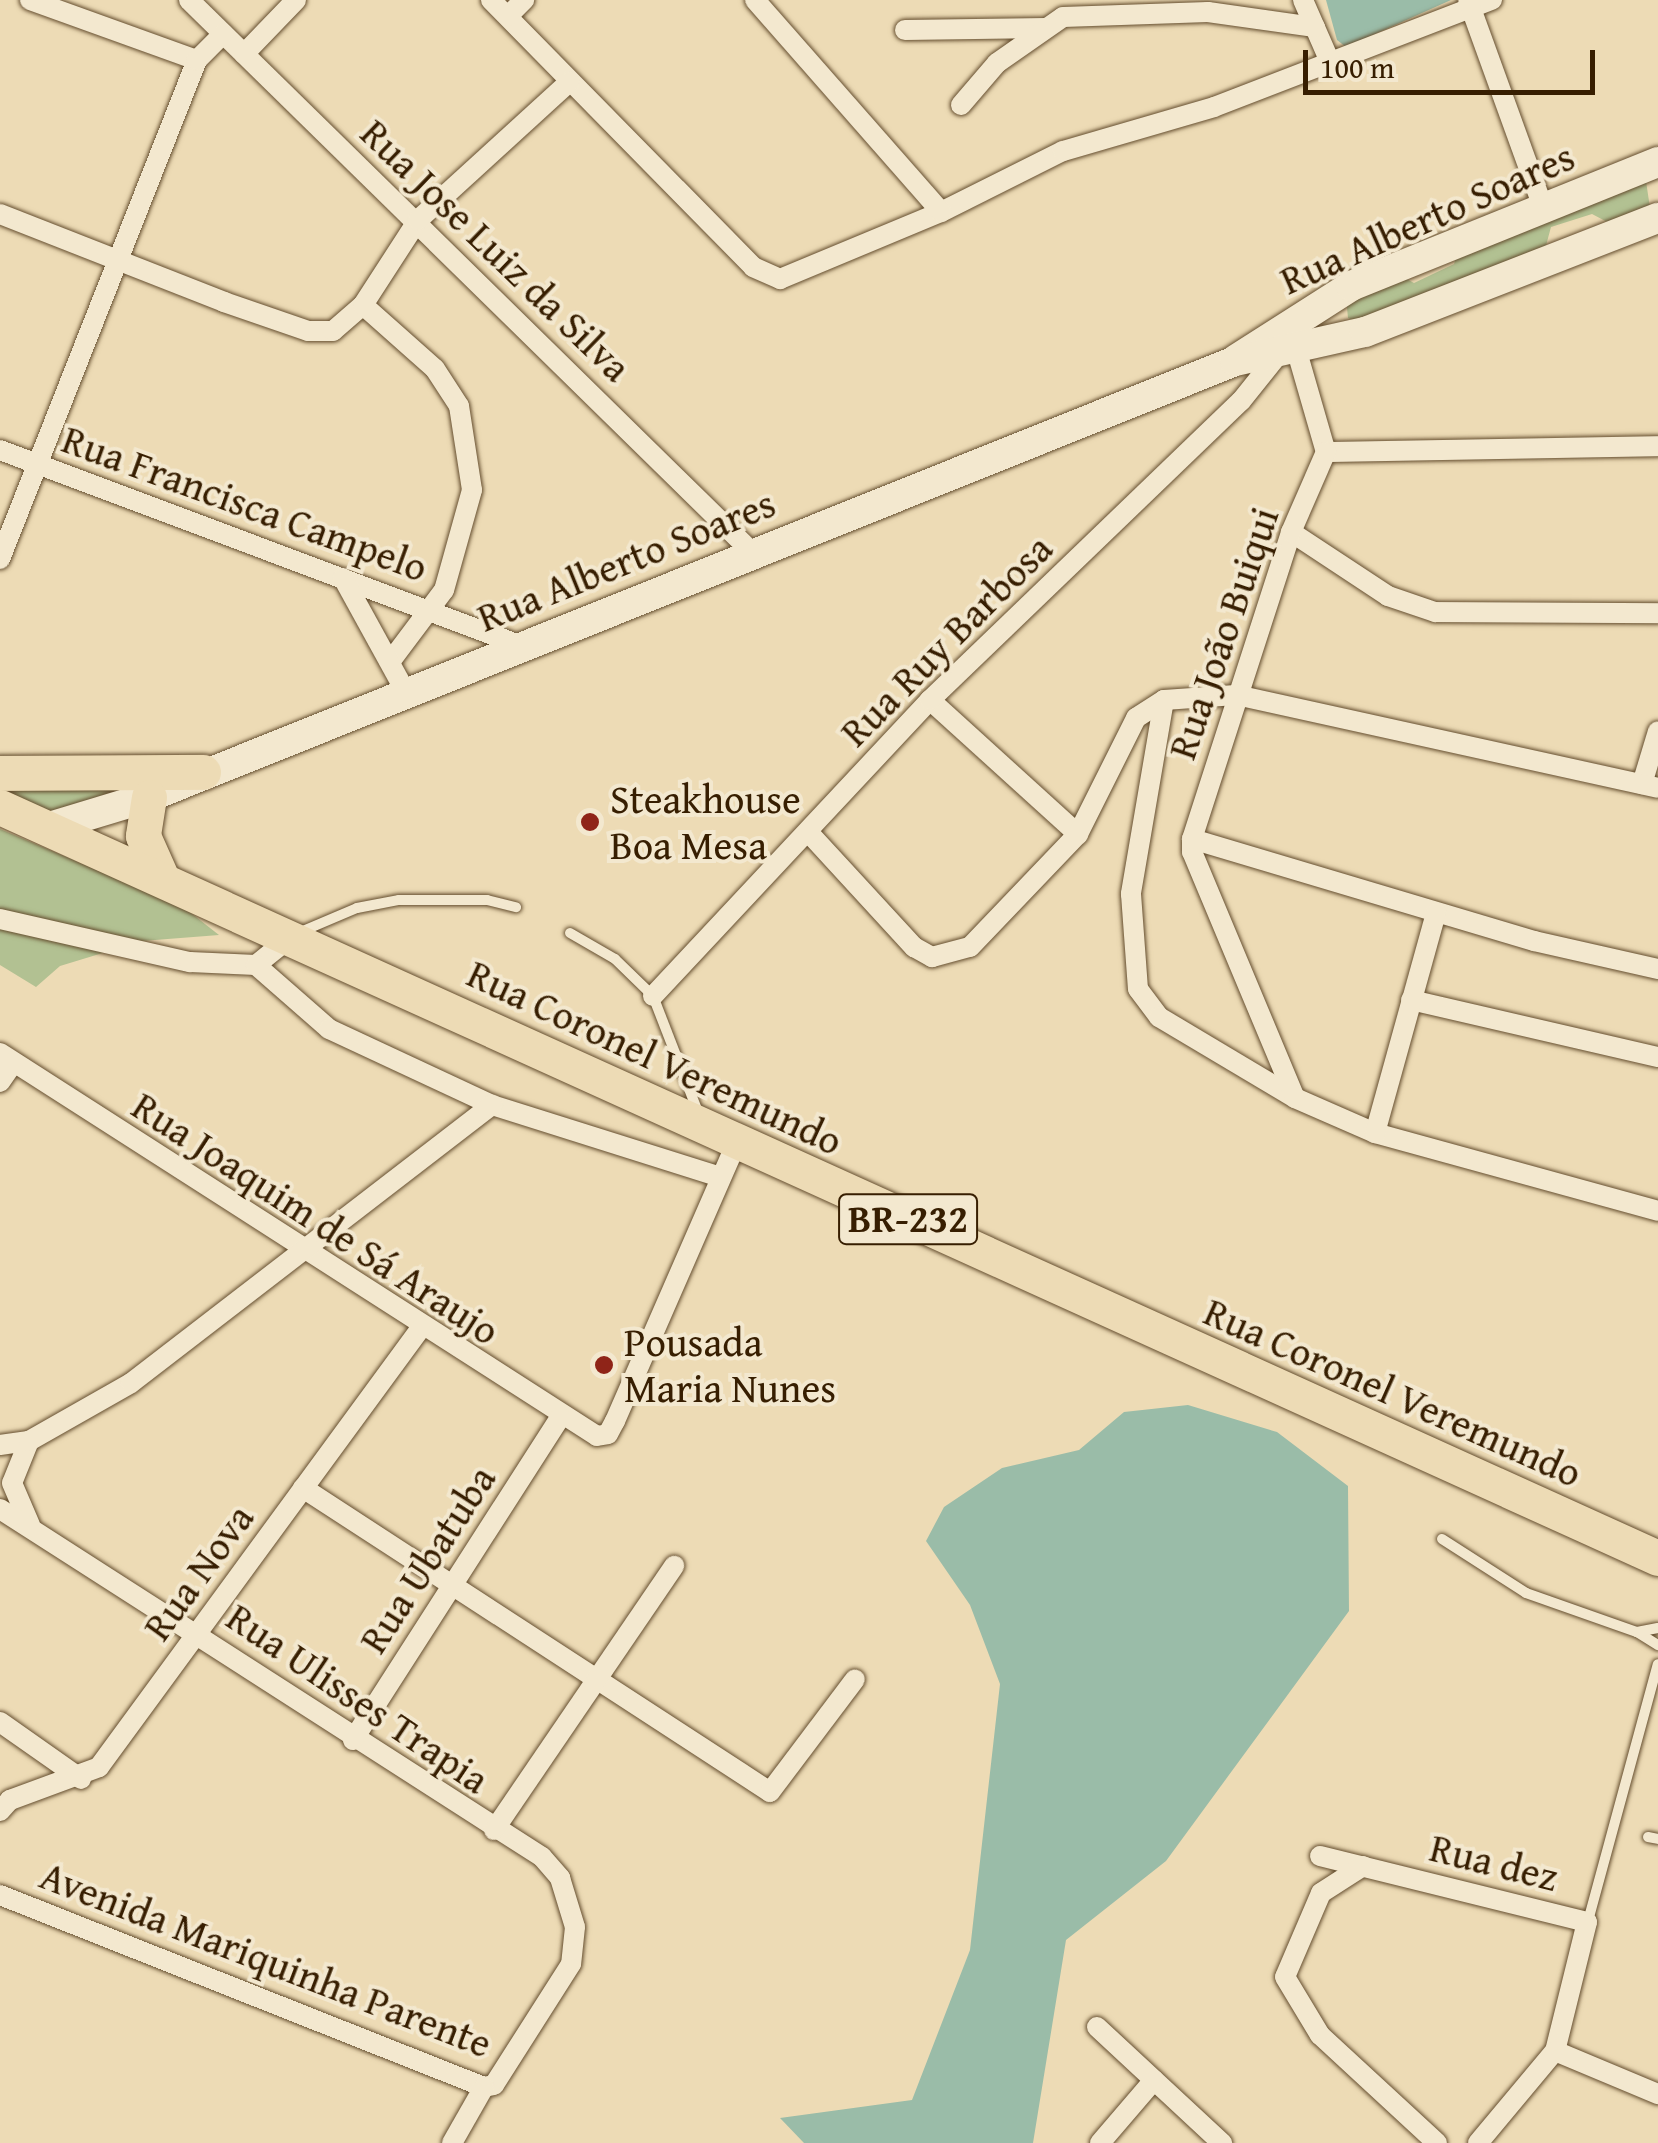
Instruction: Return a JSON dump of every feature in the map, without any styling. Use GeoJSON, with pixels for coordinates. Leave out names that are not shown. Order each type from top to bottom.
{"type":"FeatureCollection","features":[{"type":"Feature","properties":{"kind":"highway"},"geometry":{"type":"LineString","coordinates":[[0,773],[203,772]]}},
{"type":"Feature","properties":{"kind":"highway"},"geometry":{"type":"LineString","coordinates":[[149,797],[143,836],[160,874]]}},
{"type":"Feature","properties":{"kind":"highway","name":"Rua Coronel Veremundo"},"geometry":{"type":"LineString","coordinates":[[0,807],[160,874],[703,1127],[1658,1558]]}},
{"type":"Feature","properties":{"kind":"main road","name":"Rua Alberto Soares"},"geometry":{"type":"LineString","coordinates":[[1283,341],[1351,286],[1658,162]]}},
{"type":"Feature","properties":{"kind":"main road","name":"Rua Alberto Soares"},"geometry":{"type":"LineString","coordinates":[[46,828],[149,797],[404,690],[1283,341],[1658,218]]}},
{"type":"Feature","properties":{"kind":"street"},"geometry":{"type":"LineString","coordinates":[[30,0],[196,60]]}},
{"type":"Feature","properties":{"kind":"street","name":"Rua Jose Luiz da Silva"},"geometry":{"type":"LineString","coordinates":[[189,0],[418,220],[753,553]]}},
{"type":"Feature","properties":{"kind":"street"},"geometry":{"type":"LineString","coordinates":[[244,54],[296,0]]}},
{"type":"Feature","properties":{"kind":"street"},"geometry":{"type":"LineString","coordinates":[[491,0],[569,82],[769,277],[792,276],[941,212],[1063,151],[1330,64],[1469,4],[1492,0]]}},
{"type":"Feature","properties":{"kind":"street"},"geometry":{"type":"LineString","coordinates":[[508,16],[524,0]]}},
{"type":"Feature","properties":{"kind":"street"},"geometry":{"type":"LineString","coordinates":[[755,0],[941,212]]}},
{"type":"Feature","properties":{"kind":"street"},"geometry":{"type":"LineString","coordinates":[[1304,0],[1330,64]]}},
{"type":"Feature","properties":{"kind":"street"},"geometry":{"type":"LineString","coordinates":[[1469,4],[1543,207]]}},
{"type":"Feature","properties":{"kind":"street"},"geometry":{"type":"LineString","coordinates":[[961,105],[997,63],[1063,17],[1208,12],[1315,27]]}},
{"type":"Feature","properties":{"kind":"street"},"geometry":{"type":"LineString","coordinates":[[905,30],[1048,28]]}},
{"type":"Feature","properties":{"kind":"street"},"geometry":{"type":"LineString","coordinates":[[0,560],[196,60],[223,34]]}},
{"type":"Feature","properties":{"kind":"street"},"geometry":{"type":"LineString","coordinates":[[0,214],[308,331],[345,326],[363,306],[418,220],[569,82]]}},
{"type":"Feature","properties":{"kind":"street"},"geometry":{"type":"LineString","coordinates":[[363,306],[434,370],[466,429],[472,490],[466,530],[432,608],[392,658]]}},
{"type":"Feature","properties":{"kind":"street"},"geometry":{"type":"LineString","coordinates":[[1283,341],[1326,452],[1658,446]]}},
{"type":"Feature","properties":{"kind":"street","name":"Rua Ruy Barbosa"},"geometry":{"type":"LineString","coordinates":[[653,996],[810,834],[930,700],[1241,401],[1283,341]]}},
{"type":"Feature","properties":{"kind":"street","name":"Rua Francisca Campelo"},"geometry":{"type":"LineString","coordinates":[[0,450],[432,608],[522,646]]}},
{"type":"Feature","properties":{"kind":"street","name":"Rua João Buiqui"},"geometry":{"type":"LineString","coordinates":[[1192,839],[1292,532],[1326,452]]}},
{"type":"Feature","properties":{"kind":"street"},"geometry":{"type":"LineString","coordinates":[[1292,532],[1388,596],[1435,612],[1658,613]]}},
{"type":"Feature","properties":{"kind":"street"},"geometry":{"type":"LineString","coordinates":[[342,578],[392,658],[404,690]]}},
{"type":"Feature","properties":{"kind":"street"},"geometry":{"type":"LineString","coordinates":[[810,834],[914,948],[932,956],[970,947],[1078,834],[1136,718],[1164,700],[1236,695],[1650,786],[1658,731]]}},
{"type":"Feature","properties":{"kind":"street"},"geometry":{"type":"LineString","coordinates":[[930,700],[1078,834]]}},
{"type":"Feature","properties":{"kind":"street"},"geometry":{"type":"LineString","coordinates":[[1164,700],[1131,894],[1138,988],[1172,1028],[1295,1098],[1434,1154],[1658,1211]]}},
{"type":"Feature","properties":{"kind":"street"},"geometry":{"type":"LineString","coordinates":[[1295,1098],[1192,852],[1192,839],[1436,913],[1658,969]]}},
{"type":"Feature","properties":{"kind":"street"},"geometry":{"type":"LineString","coordinates":[[1376,1132],[1436,913]]}},
{"type":"Feature","properties":{"kind":"street"},"geometry":{"type":"LineString","coordinates":[[0,919],[173,960],[256,965],[329,1029],[492,1105],[720,1177],[737,1142]]}},
{"type":"Feature","properties":{"kind":"street"},"geometry":{"type":"LineString","coordinates":[[256,965],[292,936]]}},
{"type":"Feature","properties":{"kind":"street"},"geometry":{"type":"LineString","coordinates":[[1411,1000],[1658,1057]]}},
{"type":"Feature","properties":{"kind":"street"},"geometry":{"type":"LineString","coordinates":[[0,1082],[7,1058]]}},
{"type":"Feature","properties":{"kind":"street","name":"Rua Joaquim de Sá Araujo"},"geometry":{"type":"LineString","coordinates":[[7,1058],[420,1328],[560,1417],[597,1436],[608,1434],[615,1420],[720,1177]]}},
{"type":"Feature","properties":{"kind":"street"},"geometry":{"type":"LineString","coordinates":[[0,1445],[29,1441],[132,1383],[306,1254],[492,1105]]}},
{"type":"Feature","properties":{"kind":"street","name":"Rua Nova"},"geometry":{"type":"LineString","coordinates":[[0,1811],[38,1789],[80,1778],[124,1739],[196,1632],[420,1328]]}},
{"type":"Feature","properties":{"kind":"street","name":"Rua Ubatuba"},"geometry":{"type":"LineString","coordinates":[[353,1740],[560,1417]]}},
{"type":"Feature","properties":{"kind":"street"},"geometry":{"type":"LineString","coordinates":[[29,1441],[12,1482],[31,1527]]}},
{"type":"Feature","properties":{"kind":"street"},"geometry":{"type":"LineString","coordinates":[[303,1488],[770,1792],[854,1679]]}},
{"type":"Feature","properties":{"kind":"street","name":"Rua Ulisses Trapia"},"geometry":{"type":"LineString","coordinates":[[0,1509],[196,1632],[353,1740],[494,1830]]}},
{"type":"Feature","properties":{"kind":"street"},"geometry":{"type":"LineString","coordinates":[[494,1830],[674,1566]]}},
{"type":"Feature","properties":{"kind":"street"},"geometry":{"type":"LineString","coordinates":[[0,1722],[80,1778]]}},
{"type":"Feature","properties":{"kind":"street","name":"Avenida Mariquinha Parente"},"geometry":{"type":"LineString","coordinates":[[0,1895],[484,2086],[494,2086],[571,1964],[575,1926],[560,1878],[542,1857],[494,1830]]}},
{"type":"Feature","properties":{"kind":"street","name":"Rua dez"},"geometry":{"type":"LineString","coordinates":[[1320,1856],[1587,1922],[1554,2052]]}},
{"type":"Feature","properties":{"kind":"street"},"geometry":{"type":"LineString","coordinates":[[1363,1866],[1321,1893],[1285,1977],[1320,2036],[1437,2143]]}},
{"type":"Feature","properties":{"kind":"street"},"geometry":{"type":"LineString","coordinates":[[1097,2027],[1222,2143]]}},
{"type":"Feature","properties":{"kind":"street"},"geometry":{"type":"LineString","coordinates":[[1478,2143],[1554,2052],[1658,2094]]}},
{"type":"Feature","properties":{"kind":"street"},"geometry":{"type":"LineString","coordinates":[[1100,2143],[1154,2080]]}},
{"type":"Feature","properties":{"kind":"street"},"geometry":{"type":"LineString","coordinates":[[452,2143],[484,2086]]}},
{"type":"Feature","properties":{"kind":"lane"},"geometry":{"type":"LineString","coordinates":[[292,936],[357,908],[400,900],[487,900],[516,907]]}},
{"type":"Feature","properties":{"kind":"lane"},"geometry":{"type":"LineString","coordinates":[[570,933],[615,959],[653,996],[703,1127]]}},
{"type":"Feature","properties":{"kind":"lane"},"geometry":{"type":"LineString","coordinates":[[1442,1539],[1526,1592],[1637,1632],[1658,1646]]}},
{"type":"Feature","properties":{"kind":"lane"},"geometry":{"type":"LineString","coordinates":[[1637,1632],[1658,1628]]}},
{"type":"Feature","properties":{"kind":"lane"},"geometry":{"type":"LineString","coordinates":[[1587,1922],[1658,1664]]}},
{"type":"Feature","properties":{"kind":"shaded area"},"geometry":{"type":"Polygon","coordinates":[[[1326,0],[1451,0],[1346,47],[1337,40],[1326,0]]]}},
{"type":"Feature","properties":{"kind":"shaded area"},"geometry":{"type":"Polygon","coordinates":[[[1646,181],[1650,208],[1613,225],[1592,214],[1551,227],[1544,253],[1358,322],[1348,318],[1346,298],[1401,276],[1414,283],[1454,264],[1459,248],[1646,181]]]}},
{"type":"Feature","properties":{"kind":"shaded area"},"geometry":{"type":"Polygon","coordinates":[[[181,781],[38,817],[0,800],[0,787],[181,781]]]}},
{"type":"Feature","properties":{"kind":"shaded area"},"geometry":{"type":"Polygon","coordinates":[[[0,829],[182,906],[219,935],[142,941],[60,966],[36,987],[0,965],[0,829]]]}},
{"type":"Feature","properties":{"kind":"shaded area"},"geometry":{"type":"Polygon","coordinates":[[[1188,1405],[1277,1432],[1348,1486],[1349,1611],[1166,1861],[1066,1940],[1033,2143],[804,2143],[780,2118],[912,2100],[970,1950],[1000,1684],[970,1605],[926,1541],[944,1507],[1002,1468],[1079,1450],[1124,1412],[1188,1405]]]}},
{"type":"Feature","properties":{"kind":"place","name":"Steakhouse Boa Mesa"},"geometry":{"type":"Point","coordinates":[590,822]}},
{"type":"Feature","properties":{"kind":"place","name":"Pousada Maria Nunes"},"geometry":{"type":"Point","coordinates":[604,1365]}}]}
